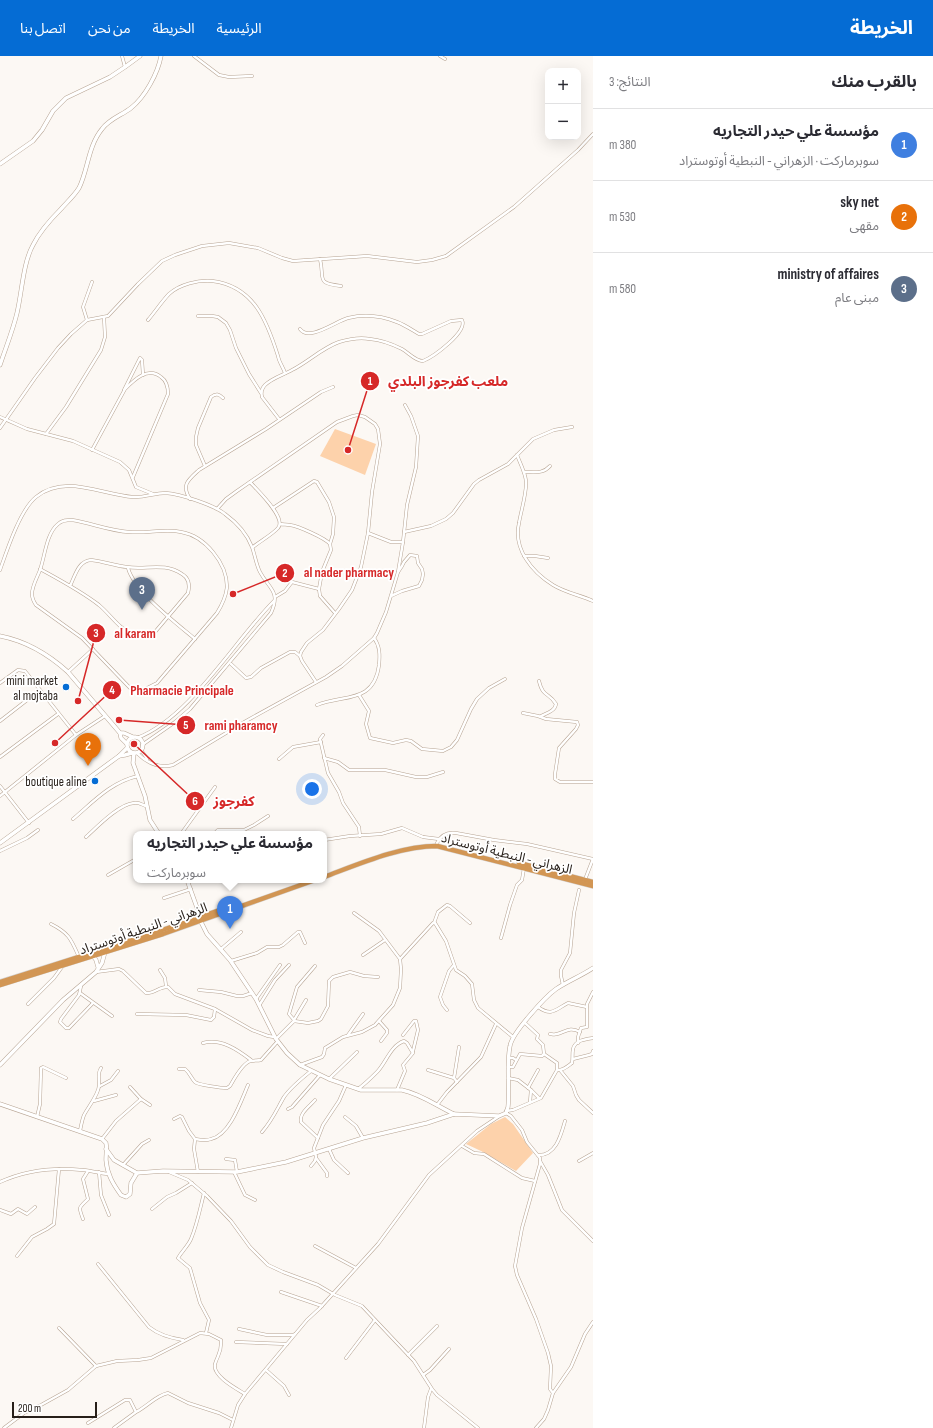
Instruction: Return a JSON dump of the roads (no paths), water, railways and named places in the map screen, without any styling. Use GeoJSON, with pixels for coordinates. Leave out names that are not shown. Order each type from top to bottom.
{"type":"FeatureCollection","features":[{"type":"Feature","properties":{"kind":"highway","name":"الزهراني - النبطية أوتوستراد"},"geometry":{"type":"LineString","coordinates":[[327,875],[410,845],[438,841],[593,886]]}},
{"type":"Feature","properties":{"kind":"highway","name":"الزهراني - النبطية أوتوستراد"},"geometry":{"type":"LineString","coordinates":[[327,875],[403,850],[437,846],[524,868],[593,882]]}},
{"type":"Feature","properties":{"kind":"highway","name":"الزهراني - النبطية أوتوستراد"},"geometry":{"type":"LineString","coordinates":[[0,982],[148,937],[299,883]]}},
{"type":"Feature","properties":{"kind":"highway","name":"الزهراني - النبطية أوتوستراد"},"geometry":{"type":"LineString","coordinates":[[200,918],[306,883]]}},
{"type":"Feature","properties":{"kind":"highway","name":"الزهراني - النبطية أوتوستراد"},"geometry":{"type":"LineString","coordinates":[[0,986],[62,967],[140,939]]}},
{"type":"Feature","properties":{"kind":"street"},"geometry":{"type":"LineString","coordinates":[[122,56],[125,67]]}},
{"type":"Feature","properties":{"kind":"street"},"geometry":{"type":"LineString","coordinates":[[0,164],[33,141],[53,112],[66,98],[104,80],[140,56]]}},
{"type":"Feature","properties":{"kind":"street"},"geometry":{"type":"LineString","coordinates":[[0,365],[17,313],[32,246],[43,229],[79,188],[100,132],[106,124],[132,108],[144,94],[159,65],[161,56]]}},
{"type":"Feature","properties":{"kind":"street"},"geometry":{"type":"LineString","coordinates":[[194,56],[219,75],[252,76]]}},
{"type":"Feature","properties":{"kind":"street"},"geometry":{"type":"LineString","coordinates":[[440,56],[445,59]]}},
{"type":"Feature","properties":{"kind":"street"},"geometry":{"type":"LineString","coordinates":[[0,428],[58,348],[79,325],[87,320],[104,317],[111,313],[138,284],[162,262],[175,255],[202,246],[236,244],[258,248],[287,260],[371,256],[417,262],[446,256],[514,208],[561,166],[593,134]]}},
{"type":"Feature","properties":{"kind":"street"},"geometry":{"type":"LineString","coordinates":[[320,259],[322,279],[324,282],[331,285],[341,286]]}},
{"type":"Feature","properties":{"kind":"street"},"geometry":{"type":"LineString","coordinates":[[148,320],[170,293],[182,286],[194,282],[207,281],[226,285],[244,293],[259,310],[273,339],[278,357],[285,373]]}},
{"type":"Feature","properties":{"kind":"street"},"geometry":{"type":"LineString","coordinates":[[87,320],[83,307],[92,282]]}},
{"type":"Feature","properties":{"kind":"street"},"geometry":{"type":"LineString","coordinates":[[198,316],[218,317],[226,323],[249,374],[261,393],[264,401],[279,419]]}},
{"type":"Feature","properties":{"kind":"street"},"geometry":{"type":"LineString","coordinates":[[261,393],[265,385],[338,342],[365,338],[385,342],[401,349],[418,360],[423,361],[456,338],[463,324],[462,320],[455,320],[419,334],[397,322],[379,317],[367,316],[348,318],[320,331],[309,334],[300,329]]}},
{"type":"Feature","properties":{"kind":"street"},"geometry":{"type":"LineString","coordinates":[[46,434],[66,407],[101,350],[105,337],[104,317]]}},
{"type":"Feature","properties":{"kind":"street"},"geometry":{"type":"LineString","coordinates":[[121,396],[140,358],[142,360],[143,375]]}},
{"type":"Feature","properties":{"kind":"street"},"geometry":{"type":"LineString","coordinates":[[92,450],[125,389],[132,382],[143,375],[150,373],[158,375],[168,386],[168,394],[133,477]]}},
{"type":"Feature","properties":{"kind":"street"},"geometry":{"type":"LineString","coordinates":[[190,499],[185,490],[186,484],[192,476],[205,466],[321,392],[333,387]]}},
{"type":"Feature","properties":{"kind":"street"},"geometry":{"type":"LineString","coordinates":[[205,466],[196,445],[198,428],[211,397],[216,394],[223,398]]}},
{"type":"Feature","properties":{"kind":"street"},"geometry":{"type":"LineString","coordinates":[[0,636],[25,642],[53,659],[68,672],[120,733],[121,738],[127,746],[144,760],[160,767],[166,767],[173,764],[342,666],[374,638],[384,617],[398,572],[407,505],[418,452],[418,436],[405,405]]}},
{"type":"Feature","properties":{"kind":"street"},"geometry":{"type":"LineString","coordinates":[[217,509],[226,499],[337,422],[358,415],[365,417],[375,424],[378,429],[380,444],[372,492],[365,555],[352,590],[323,630],[302,648],[300,656]]}},
{"type":"Feature","properties":{"kind":"street"},"geometry":{"type":"LineString","coordinates":[[0,417],[27,429],[73,441],[124,465],[129,470],[138,489],[154,494]]}},
{"type":"Feature","properties":{"kind":"street"},"geometry":{"type":"LineString","coordinates":[[404,532],[431,526],[446,519],[453,513],[474,484],[508,464],[538,436],[562,428],[572,427]]}},
{"type":"Feature","properties":{"kind":"street"},"geometry":{"type":"LineString","coordinates":[[516,455],[524,472],[526,484],[517,532],[527,562],[552,585],[593,601]]}},
{"type":"Feature","properties":{"kind":"street"},"geometry":{"type":"LineString","coordinates":[[524,472],[542,472],[546,471],[550,466]]}},
{"type":"Feature","properties":{"kind":"street"},"geometry":{"type":"LineString","coordinates":[[273,508],[314,481],[317,482],[329,502],[333,513],[333,534],[330,544],[331,550],[322,572],[318,589],[320,596],[335,613]]}},
{"type":"Feature","properties":{"kind":"street"},"geometry":{"type":"LineString","coordinates":[[250,482],[273,508],[280,519],[278,528],[252,547]]}},
{"type":"Feature","properties":{"kind":"street"},"geometry":{"type":"LineString","coordinates":[[0,570],[23,514],[29,505],[36,497],[44,492],[65,486],[91,488],[135,497],[154,494],[170,494],[190,499],[217,509],[234,523],[245,535],[252,547],[260,571],[271,586],[275,597],[274,607],[271,613],[190,709],[175,722],[142,745]]}},
{"type":"Feature","properties":{"kind":"street"},"geometry":{"type":"LineString","coordinates":[[72,520],[130,532],[182,532],[190,534],[206,544],[213,551],[224,570],[227,583],[225,597],[222,604],[195,639],[157,683],[151,687],[137,690],[130,688],[76,633],[36,605],[33,600],[32,594],[54,528],[61,521],[72,520]]}},
{"type":"Feature","properties":{"kind":"street"},"geometry":{"type":"LineString","coordinates":[[280,524],[290,525],[316,535],[328,541],[330,544]]}},
{"type":"Feature","properties":{"kind":"street"},"geometry":{"type":"LineString","coordinates":[[368,533],[391,542],[403,542]]}},
{"type":"Feature","properties":{"kind":"street"},"geometry":{"type":"LineString","coordinates":[[391,596],[419,586],[422,580],[422,569],[418,563],[417,556],[410,555],[398,572]]}},
{"type":"Feature","properties":{"kind":"street"},"geometry":{"type":"LineString","coordinates":[[524,556],[548,558]]}},
{"type":"Feature","properties":{"kind":"street"},"geometry":{"type":"LineString","coordinates":[[40,569],[99,605],[127,631],[136,635],[151,635],[169,617],[188,593],[190,586],[184,576],[174,569],[165,567],[128,567],[86,560],[80,565],[70,586]]}},
{"type":"Feature","properties":{"kind":"street"},"geometry":{"type":"LineString","coordinates":[[128,567],[134,582],[169,617],[195,639]]}},
{"type":"Feature","properties":{"kind":"street"},"geometry":{"type":"LineString","coordinates":[[275,597],[285,591],[292,582],[318,589]]}},
{"type":"Feature","properties":{"kind":"street"},"geometry":{"type":"LineString","coordinates":[[0,843],[119,756],[127,746],[128,741],[153,731],[175,714],[197,692],[274,601]]}},
{"type":"Feature","properties":{"kind":"street"},"geometry":{"type":"LineString","coordinates":[[317,706],[327,701],[359,695],[369,689],[377,675],[379,663],[379,648],[374,638]]}},
{"type":"Feature","properties":{"kind":"street"},"geometry":{"type":"LineString","coordinates":[[68,672],[93,649]]}},
{"type":"Feature","properties":{"kind":"street"},"geometry":{"type":"LineString","coordinates":[[231,664],[246,678],[251,677],[261,668],[290,652],[295,652],[300,656],[316,682]]}},
{"type":"Feature","properties":{"kind":"street"},"geometry":{"type":"LineString","coordinates":[[0,683],[21,670],[27,674],[76,735]]}},
{"type":"Feature","properties":{"kind":"street"},"geometry":{"type":"LineString","coordinates":[[359,695],[369,711],[366,724],[370,738],[393,743],[406,740],[411,741],[422,749],[439,752],[446,750],[457,740],[477,698],[489,688],[505,679]]}},
{"type":"Feature","properties":{"kind":"street"},"geometry":{"type":"LineString","coordinates":[[539,681],[542,691],[552,698],[556,704],[556,707],[553,710],[541,717]]}},
{"type":"Feature","properties":{"kind":"street"},"geometry":{"type":"LineString","coordinates":[[0,721],[40,690]]}},
{"type":"Feature","properties":{"kind":"street"},"geometry":{"type":"LineString","coordinates":[[197,692],[202,696]]}},
{"type":"Feature","properties":{"kind":"street"},"geometry":{"type":"LineString","coordinates":[[524,713],[546,719],[575,722],[578,724],[576,729],[559,748],[555,779],[560,782],[593,782]]}},
{"type":"Feature","properties":{"kind":"street"},"geometry":{"type":"LineString","coordinates":[[0,757],[58,714]]}},
{"type":"Feature","properties":{"kind":"street"},"geometry":{"type":"LineString","coordinates":[[0,796],[76,735],[105,716]]}},
{"type":"Feature","properties":{"kind":"street"},"geometry":{"type":"LineString","coordinates":[[120,733],[124,733],[141,740],[141,750],[147,761]]}},
{"type":"Feature","properties":{"kind":"street"},"geometry":{"type":"LineString","coordinates":[[323,735],[320,738],[328,773],[338,790],[343,803],[359,827],[360,836]]}},
{"type":"Feature","properties":{"kind":"street"},"geometry":{"type":"LineString","coordinates":[[279,758],[293,748],[321,742]]}},
{"type":"Feature","properties":{"kind":"street"},"geometry":{"type":"LineString","coordinates":[[119,756],[125,756],[141,750]]}},
{"type":"Feature","properties":{"kind":"street"},"geometry":{"type":"LineString","coordinates":[[135,753],[133,761],[150,820],[157,831]]}},
{"type":"Feature","properties":{"kind":"street"},"geometry":{"type":"LineString","coordinates":[[324,758],[338,762],[349,770],[385,770],[416,777],[427,777],[443,772]]}},
{"type":"Feature","properties":{"kind":"street"},"geometry":{"type":"LineString","coordinates":[[73,819],[112,786],[124,779],[138,776]]}},
{"type":"Feature","properties":{"kind":"street"},"geometry":{"type":"LineString","coordinates":[[0,786],[29,823]]}},
{"type":"Feature","properties":{"kind":"street"},"geometry":{"type":"LineString","coordinates":[[183,831],[215,787]]}},
{"type":"Feature","properties":{"kind":"street"},"geometry":{"type":"LineString","coordinates":[[86,837],[125,805],[135,803],[146,806]]}},
{"type":"Feature","properties":{"kind":"street"},"geometry":{"type":"LineString","coordinates":[[217,831],[244,830],[268,816]]}},
{"type":"Feature","properties":{"kind":"street"},"geometry":{"type":"LineString","coordinates":[[327,839],[381,834],[402,828],[423,837],[438,841],[443,835],[448,833],[462,833],[494,840],[527,844],[593,858],[586,878]]}},
{"type":"Feature","properties":{"kind":"street"},"geometry":{"type":"LineString","coordinates":[[0,850],[27,838],[38,830]]}},
{"type":"Feature","properties":{"kind":"street"},"geometry":{"type":"LineString","coordinates":[[108,875],[133,861]]}},
{"type":"Feature","properties":{"kind":"street"},"geometry":{"type":"LineString","coordinates":[[501,938],[517,885],[522,880],[524,868]]}},
{"type":"Feature","properties":{"kind":"street"},"geometry":{"type":"LineString","coordinates":[[188,883],[207,934],[231,961],[260,1004],[276,1039],[287,1053],[300,1065],[329,1079],[358,1090],[402,1090],[417,1094],[454,1114]]}},
{"type":"Feature","properties":{"kind":"street"},"geometry":{"type":"LineString","coordinates":[[164,898],[191,889]]}},
{"type":"Feature","properties":{"kind":"street"},"geometry":{"type":"LineString","coordinates":[[563,985],[561,970],[570,953],[574,914],[579,890]]}},
{"type":"Feature","properties":{"kind":"street"},"geometry":{"type":"LineString","coordinates":[[400,960],[434,923],[438,912],[447,905],[470,923]]}},
{"type":"Feature","properties":{"kind":"street"},"geometry":{"type":"LineString","coordinates":[[300,1065],[322,1056],[326,1047],[348,1036],[364,1031],[379,1021],[393,1005],[396,998],[400,983],[400,960],[379,931],[354,913]]}},
{"type":"Feature","properties":{"kind":"street"},"geometry":{"type":"LineString","coordinates":[[434,923],[438,926],[446,941],[454,965],[458,972],[470,981],[474,1000],[478,1008],[513,1037]]}},
{"type":"Feature","properties":{"kind":"street"},"geometry":{"type":"LineString","coordinates":[[50,924],[69,935],[80,957]]}},
{"type":"Feature","properties":{"kind":"street"},"geometry":{"type":"LineString","coordinates":[[221,949],[241,932]]}},
{"type":"Feature","properties":{"kind":"street"},"geometry":{"type":"LineString","coordinates":[[231,961],[257,953],[267,947],[278,947],[283,945],[298,932],[305,943]]}},
{"type":"Feature","properties":{"kind":"street"},"geometry":{"type":"LineString","coordinates":[[363,955],[385,940]]}},
{"type":"Feature","properties":{"kind":"street"},"geometry":{"type":"LineString","coordinates":[[0,1065],[63,1000],[96,972],[102,963],[105,952]]}},
{"type":"Feature","properties":{"kind":"street"},"geometry":{"type":"LineString","coordinates":[[93,956],[96,960],[98,968]]}},
{"type":"Feature","properties":{"kind":"street"},"geometry":{"type":"LineString","coordinates":[[260,1004],[275,980],[289,965]]}},
{"type":"Feature","properties":{"kind":"street"},"geometry":{"type":"LineString","coordinates":[[447,1010],[440,997],[449,971],[454,965]]}},
{"type":"Feature","properties":{"kind":"street"},"geometry":{"type":"LineString","coordinates":[[256,999],[280,966]]}},
{"type":"Feature","properties":{"kind":"street"},"geometry":{"type":"LineString","coordinates":[[315,966],[296,990],[289,1014],[294,1020],[308,1023],[321,1019],[328,1006],[329,981],[333,977],[350,972],[364,976],[378,977]]}},
{"type":"Feature","properties":{"kind":"street"},"geometry":{"type":"LineString","coordinates":[[28,1004],[54,978],[62,967]]}},
{"type":"Feature","properties":{"kind":"street"},"geometry":{"type":"LineString","coordinates":[[506,1112],[508,1100],[510,1044],[513,1037],[538,1007],[554,991],[593,968]]}},
{"type":"Feature","properties":{"kind":"street"},"geometry":{"type":"LineString","coordinates":[[96,972],[119,969],[146,993],[166,986]]}},
{"type":"Feature","properties":{"kind":"street"},"geometry":{"type":"LineString","coordinates":[[160,970],[165,978],[166,986],[175,994],[215,1009],[248,1028],[276,1039]]}},
{"type":"Feature","properties":{"kind":"street"},"geometry":{"type":"LineString","coordinates":[[81,985],[80,993],[60,1020],[66,1028],[69,1028],[93,1003]]}},
{"type":"Feature","properties":{"kind":"street"},"geometry":{"type":"LineString","coordinates":[[199,990],[216,991],[237,996],[252,993]]}},
{"type":"Feature","properties":{"kind":"street"},"geometry":{"type":"LineString","coordinates":[[578,1043],[581,1028],[587,1027],[587,1004],[593,992]]}},
{"type":"Feature","properties":{"kind":"street"},"geometry":{"type":"LineString","coordinates":[[80,993],[112,1016]]}},
{"type":"Feature","properties":{"kind":"street"},"geometry":{"type":"LineString","coordinates":[[203,1043],[212,1041],[221,1042],[235,1049],[251,1060],[261,1060],[276,1039],[294,1020],[306,1000]]}},
{"type":"Feature","properties":{"kind":"street"},"geometry":{"type":"LineString","coordinates":[[538,1007],[551,1012],[568,1003],[587,1007]]}},
{"type":"Feature","properties":{"kind":"street"},"geometry":{"type":"LineString","coordinates":[[138,1014],[186,1015],[211,1020],[215,1016],[215,1009]]}},
{"type":"Feature","properties":{"kind":"street"},"geometry":{"type":"LineString","coordinates":[[348,1036],[362,1014]]}},
{"type":"Feature","properties":{"kind":"street"},"geometry":{"type":"LineString","coordinates":[[379,1021],[387,1030],[381,1041]]}},
{"type":"Feature","properties":{"kind":"street"},"geometry":{"type":"LineString","coordinates":[[397,1090],[405,1071],[403,1065],[412,1055],[418,1030],[416,1021],[414,1021],[403,1035]]}},
{"type":"Feature","properties":{"kind":"street"},"geometry":{"type":"LineString","coordinates":[[525,1023],[538,1035],[537,1039],[543,1045],[544,1054],[557,1063],[559,1070],[573,1086],[579,1100],[593,1113]]}},
{"type":"Feature","properties":{"kind":"street"},"geometry":{"type":"LineString","coordinates":[[437,1105],[447,1092],[482,1057],[496,1024]]}},
{"type":"Feature","properties":{"kind":"street"},"geometry":{"type":"LineString","coordinates":[[550,1034],[557,1034],[561,1031],[573,1029],[580,1032]]}},
{"type":"Feature","properties":{"kind":"street"},"geometry":{"type":"LineString","coordinates":[[231,1428],[238,1405],[245,1394],[307,1320],[322,1306],[332,1293],[378,1244],[429,1175],[480,1128],[506,1112],[539,1098],[559,1070],[570,1065],[573,1059],[574,1047],[586,1038],[593,1038]]}},
{"type":"Feature","properties":{"kind":"street"},"geometry":{"type":"LineString","coordinates":[[358,1090],[378,1071],[390,1053],[401,1042],[406,1042],[412,1051]]}},
{"type":"Feature","properties":{"kind":"street"},"geometry":{"type":"LineString","coordinates":[[454,1078],[459,1047]]}},
{"type":"Feature","properties":{"kind":"street"},"geometry":{"type":"LineString","coordinates":[[573,1059],[592,1054],[593,1051]]}},
{"type":"Feature","properties":{"kind":"street"},"geometry":{"type":"LineString","coordinates":[[329,1079],[357,1052]]}},
{"type":"Feature","properties":{"kind":"street"},"geometry":{"type":"LineString","coordinates":[[508,1067],[513,1067],[520,1054],[542,1056],[544,1054]]}},
{"type":"Feature","properties":{"kind":"street"},"geometry":{"type":"LineString","coordinates":[[509,1058],[516,1060]]}},
{"type":"Feature","properties":{"kind":"street"},"geometry":{"type":"LineString","coordinates":[[179,1069],[185,1069],[197,1083],[226,1088],[230,1086],[245,1064],[251,1060]]}},
{"type":"Feature","properties":{"kind":"street"},"geometry":{"type":"LineString","coordinates":[[37,1117],[40,1104],[41,1068],[43,1067],[49,1069],[66,1078]]}},
{"type":"Feature","properties":{"kind":"street"},"geometry":{"type":"LineString","coordinates":[[80,1131],[84,1116],[100,1086],[98,1074],[101,1068]]}},
{"type":"Feature","properties":{"kind":"street"},"geometry":{"type":"LineString","coordinates":[[428,1070],[454,1078],[457,1082]]}},
{"type":"Feature","properties":{"kind":"street"},"geometry":{"type":"LineString","coordinates":[[530,1102],[530,1089],[538,1070]]}},
{"type":"Feature","properties":{"kind":"street"},"geometry":{"type":"LineString","coordinates":[[100,1086],[111,1080],[118,1071]]}},
{"type":"Feature","properties":{"kind":"street"},"geometry":{"type":"LineString","coordinates":[[262,1132],[274,1118],[284,1097],[311,1071]]}},
{"type":"Feature","properties":{"kind":"street"},"geometry":{"type":"LineString","coordinates":[[288,1109],[292,1107],[320,1075]]}},
{"type":"Feature","properties":{"kind":"street"},"geometry":{"type":"LineString","coordinates":[[508,1078],[516,1079],[530,1089],[539,1098]]}},
{"type":"Feature","properties":{"kind":"street"},"geometry":{"type":"LineString","coordinates":[[195,1139],[213,1139],[223,1132],[235,1114],[248,1085]]}},
{"type":"Feature","properties":{"kind":"street"},"geometry":{"type":"LineString","coordinates":[[311,1166],[315,1161],[314,1148],[325,1121],[339,1100],[346,1085]]}},
{"type":"Feature","properties":{"kind":"street"},"geometry":{"type":"LineString","coordinates":[[130,1088],[141,1099],[150,1105]]}},
{"type":"Feature","properties":{"kind":"street"},"geometry":{"type":"LineString","coordinates":[[93,1101],[116,1095]]}},
{"type":"Feature","properties":{"kind":"street"},"geometry":{"type":"LineString","coordinates":[[102,1139],[116,1121],[141,1099]]}},
{"type":"Feature","properties":{"kind":"street"},"geometry":{"type":"LineString","coordinates":[[316,1100],[301,1115],[300,1119],[301,1122],[318,1138]]}},
{"type":"Feature","properties":{"kind":"street"},"geometry":{"type":"LineString","coordinates":[[0,1104],[102,1139],[106,1143],[108,1174],[120,1195],[124,1197],[130,1194],[131,1183],[136,1173]]}},
{"type":"Feature","properties":{"kind":"street"},"geometry":{"type":"LineString","coordinates":[[506,1112],[522,1130],[527,1142],[540,1158],[562,1210],[593,1241]]}},
{"type":"Feature","properties":{"kind":"street"},"geometry":{"type":"LineString","coordinates":[[106,1149],[112,1158],[136,1173],[236,1172],[252,1170],[315,1155],[363,1138],[427,1123],[454,1114],[499,1116]]}},
{"type":"Feature","properties":{"kind":"street"},"geometry":{"type":"LineString","coordinates":[[174,1119],[178,1116],[182,1116],[189,1131],[195,1139],[194,1149],[198,1172]]}},
{"type":"Feature","properties":{"kind":"street"},"geometry":{"type":"LineString","coordinates":[[345,1117],[356,1126],[363,1138]]}},
{"type":"Feature","properties":{"kind":"street"},"geometry":{"type":"LineString","coordinates":[[538,1155],[543,1156],[548,1154],[557,1144],[565,1120]]}},
{"type":"Feature","properties":{"kind":"street"},"geometry":{"type":"LineString","coordinates":[[123,1166],[142,1144],[149,1140]]}},
{"type":"Feature","properties":{"kind":"street"},"geometry":{"type":"LineString","coordinates":[[462,1146],[474,1153],[484,1154],[522,1178],[535,1181]]}},
{"type":"Feature","properties":{"kind":"street"},"geometry":{"type":"LineString","coordinates":[[329,1149],[334,1160],[348,1173]]}},
{"type":"Feature","properties":{"kind":"street"},"geometry":{"type":"LineString","coordinates":[[579,1161],[593,1152]]}},
{"type":"Feature","properties":{"kind":"street"},"geometry":{"type":"LineString","coordinates":[[315,1155],[324,1168],[327,1176]]}},
{"type":"Feature","properties":{"kind":"street"},"geometry":{"type":"LineString","coordinates":[[226,1158],[235,1160],[236,1172],[244,1195],[255,1200]]}},
{"type":"Feature","properties":{"kind":"street"},"geometry":{"type":"LineString","coordinates":[[540,1161],[522,1228],[515,1266],[548,1353],[551,1366],[550,1389],[552,1393]]}},
{"type":"Feature","properties":{"kind":"street"},"geometry":{"type":"LineString","coordinates":[[0,1182],[16,1175],[37,1170],[59,1169],[108,1174]]}},
{"type":"Feature","properties":{"kind":"street"},"geometry":{"type":"LineString","coordinates":[[17,1256],[32,1237],[54,1224],[59,1169]]}},
{"type":"Feature","properties":{"kind":"street"},"geometry":{"type":"LineString","coordinates":[[83,1219],[79,1209],[80,1206],[88,1199],[83,1179],[88,1171]]}},
{"type":"Feature","properties":{"kind":"street"},"geometry":{"type":"LineString","coordinates":[[99,1172],[101,1195],[109,1214]]}},
{"type":"Feature","properties":{"kind":"street"},"geometry":{"type":"LineString","coordinates":[[169,1172],[192,1183],[204,1193],[231,1221],[250,1247],[268,1265],[274,1269],[318,1285],[362,1306],[408,1354],[431,1389],[478,1428]]}},
{"type":"Feature","properties":{"kind":"street"},"geometry":{"type":"LineString","coordinates":[[152,1209],[167,1197],[192,1183]]}},
{"type":"Feature","properties":{"kind":"street"},"geometry":{"type":"LineString","coordinates":[[204,1193],[191,1239],[178,1258],[190,1268],[200,1303],[209,1320],[206,1332]]}},
{"type":"Feature","properties":{"kind":"street"},"geometry":{"type":"LineString","coordinates":[[0,1210],[11,1214],[18,1209],[27,1214],[35,1208]]}},
{"type":"Feature","properties":{"kind":"street"},"geometry":{"type":"LineString","coordinates":[[315,1246],[356,1268]]}},
{"type":"Feature","properties":{"kind":"street"},"geometry":{"type":"LineString","coordinates":[[98,1264],[148,1327],[153,1331],[167,1337],[184,1340]]}},
{"type":"Feature","properties":{"kind":"street"},"geometry":{"type":"LineString","coordinates":[[281,1292],[322,1306]]}},
{"type":"Feature","properties":{"kind":"street"},"geometry":{"type":"LineString","coordinates":[[346,1358],[375,1320]]}},
{"type":"Feature","properties":{"kind":"street"},"geometry":{"type":"LineString","coordinates":[[536,1428],[546,1414],[552,1393],[571,1367],[585,1334],[593,1322]]}},
{"type":"Feature","properties":{"kind":"street"},"geometry":{"type":"LineString","coordinates":[[408,1354],[437,1326]]}},
{"type":"Feature","properties":{"kind":"street"},"geometry":{"type":"LineString","coordinates":[[58,1328],[96,1366]]}},
{"type":"Feature","properties":{"kind":"street"},"geometry":{"type":"LineString","coordinates":[[239,1329],[267,1336],[293,1335],[297,1333]]}},
{"type":"Feature","properties":{"kind":"street"},"geometry":{"type":"LineString","coordinates":[[4,1428],[24,1413],[68,1390],[96,1366],[117,1361],[151,1358],[184,1340],[206,1332],[217,1337],[221,1342],[221,1351],[215,1365],[216,1371],[224,1380],[245,1394]]}},
{"type":"Feature","properties":{"kind":"street"},"geometry":{"type":"LineString","coordinates":[[236,1342],[287,1344]]}},
{"type":"Feature","properties":{"kind":"street"},"geometry":{"type":"LineString","coordinates":[[423,1375],[430,1370],[449,1349]]}},
{"type":"Feature","properties":{"kind":"street"},"geometry":{"type":"LineString","coordinates":[[266,1370],[284,1386],[289,1395]]}},
{"type":"Feature","properties":{"kind":"street"},"geometry":{"type":"LineString","coordinates":[[424,1428],[428,1397],[431,1389]]}},
{"type":"Feature","properties":{"kind":"street"},"geometry":{"type":"LineString","coordinates":[[114,1428],[146,1406],[156,1397],[168,1393],[188,1403],[219,1413],[233,1420]]}},
{"type":"Feature","properties":{"kind":"street"},"geometry":{"type":"LineString","coordinates":[[88,1423],[128,1399],[131,1401],[136,1412]]}},
{"type":"Feature","properties":{"kind":"place","name":"ملعب كفرجوز البلدي"},"geometry":{"type":"Point","coordinates":[348,450]}},
{"type":"Feature","properties":{"kind":"place","name":"al nader pharmacy"},"geometry":{"type":"Point","coordinates":[233,594]}},
{"type":"Feature","properties":{"kind":"place","name":"ministry of affaires"},"geometry":{"type":"Point","coordinates":[142,610]}},
{"type":"Feature","properties":{"kind":"place","name":"mini market al mojtaba"},"geometry":{"type":"Point","coordinates":[66,687]}},
{"type":"Feature","properties":{"kind":"place","name":"al karam"},"geometry":{"type":"Point","coordinates":[78,701]}},
{"type":"Feature","properties":{"kind":"place","name":"rami pharamcy"},"geometry":{"type":"Point","coordinates":[119,720]}},
{"type":"Feature","properties":{"kind":"place","name":"Pharmacie Principale"},"geometry":{"type":"Point","coordinates":[55,743]}},
{"type":"Feature","properties":{"kind":"place","name":"كفرجوز"},"geometry":{"type":"Point","coordinates":[134,744]}},
{"type":"Feature","properties":{"kind":"place","name":"sky net"},"geometry":{"type":"Point","coordinates":[88,766]}},
{"type":"Feature","properties":{"kind":"place","name":"boutique aline"},"geometry":{"type":"Point","coordinates":[95,781]}},
{"type":"Feature","properties":{"kind":"place","name":"مؤسسة علي حيدر التجاريه"},"geometry":{"type":"Point","coordinates":[230,929]}}]}
